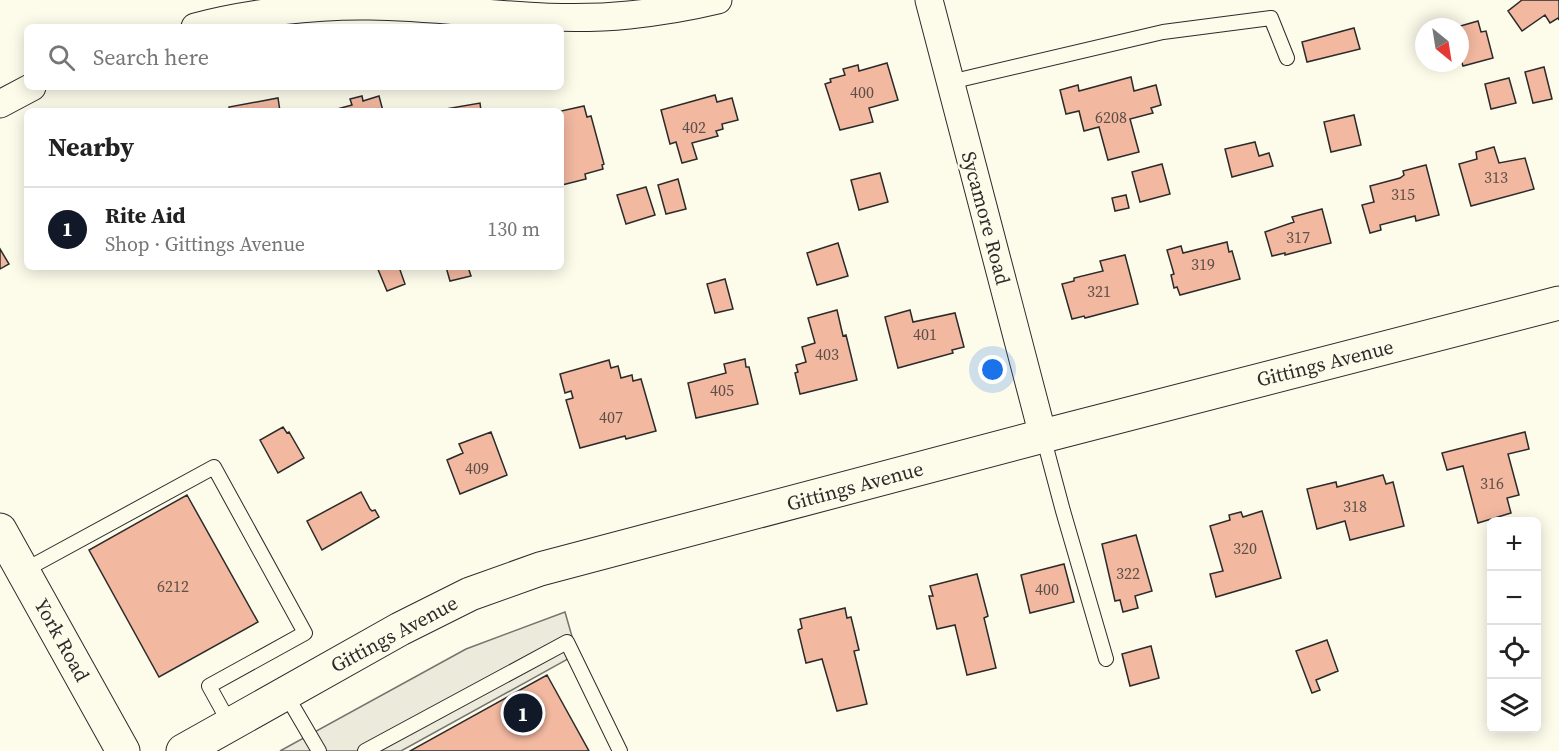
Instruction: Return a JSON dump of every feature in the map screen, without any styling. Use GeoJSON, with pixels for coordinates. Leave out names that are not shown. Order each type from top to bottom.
{"type":"FeatureCollection","features":[{"type":"Feature","properties":{"kind":"street"},"geometry":{"type":"LineString","coordinates":[[211,24],[266,14],[370,6],[495,15],[564,17],[628,15],[718,0]]}},
{"type":"Feature","properties":{"kind":"street","name":"Sycamore Road"},"geometry":{"type":"LineString","coordinates":[[929,0],[1043,436]]}},
{"type":"Feature","properties":{"kind":"street"},"geometry":{"type":"LineString","coordinates":[[0,104],[26,90]]}},
{"type":"Feature","properties":{"kind":"street","name":"Gittings Avenue"},"geometry":{"type":"LineString","coordinates":[[183,751],[400,629],[470,594],[540,569],[1559,303]]}},
{"type":"Feature","properties":{"kind":"street","name":"York Road"},"geometry":{"type":"LineString","coordinates":[[0,530],[123,751]]}},
{"type":"Feature","properties":{"kind":"lane"},"geometry":{"type":"LineString","coordinates":[[950,82],[1163,32],[1271,18],[1287,58]]}},
{"type":"Feature","properties":{"kind":"lane"},"geometry":{"type":"LineString","coordinates":[[1043,436],[1106,658]]}},
{"type":"Feature","properties":{"kind":"lane"},"geometry":{"type":"LineString","coordinates":[[23,571],[214,467],[305,633],[209,686],[230,724]]}},
{"type":"Feature","properties":{"kind":"lane"},"geometry":{"type":"LineString","coordinates":[[365,751],[567,642],[620,751]]}},
{"type":"Feature","properties":{"kind":"lane"},"geometry":{"type":"LineString","coordinates":[[285,693],[319,751]]}},
{"type":"Feature","properties":{"kind":"shaded area"},"geometry":{"type":"Polygon","coordinates":[[[565,612],[577,654],[401,751],[280,751],[466,649],[565,612]]]}},
{"type":"Feature","properties":{"kind":"building"},"geometry":{"type":"Polygon","coordinates":[[[1522,0],[1559,0],[1559,20],[1558,18],[1550,23],[1545,15],[1522,31],[1508,11],[1522,0]]]}},
{"type":"Feature","properties":{"kind":"building"},"geometry":{"type":"Polygon","coordinates":[[[1478,21],[1481,32],[1486,31],[1493,58],[1469,64],[1469,24],[1478,21]]]}},
{"type":"Feature","properties":{"kind":"building"},"geometry":{"type":"Polygon","coordinates":[[[1354,28],[1360,49],[1307,62],[1302,42],[1354,28]]]}},
{"type":"Feature","properties":{"kind":"building"},"geometry":{"type":"Polygon","coordinates":[[[887,63],[898,100],[869,108],[873,122],[840,130],[825,84],[831,82],[830,79],[845,75],[843,69],[858,65],[859,71],[887,63]]]}},
{"type":"Feature","properties":{"kind":"building"},"geometry":{"type":"Polygon","coordinates":[[[1544,67],[1552,99],[1533,103],[1525,72],[1544,67]]]}},
{"type":"Feature","properties":{"kind":"building"},"geometry":{"type":"Polygon","coordinates":[[[1131,77],[1134,91],[1156,85],[1161,105],[1151,108],[1153,113],[1130,119],[1139,152],[1108,160],[1099,127],[1084,131],[1079,111],[1066,114],[1060,90],[1078,85],[1079,91],[1131,77]]]}},
{"type":"Feature","properties":{"kind":"building"},"geometry":{"type":"Polygon","coordinates":[[[1509,78],[1516,103],[1491,109],[1485,84],[1509,78]]]}},
{"type":"Feature","properties":{"kind":"building"},"geometry":{"type":"Polygon","coordinates":[[[715,95],[717,102],[732,98],[738,120],[722,124],[723,129],[716,131],[718,136],[692,143],[697,159],[682,163],[676,142],[670,144],[661,110],[715,95]]]}},
{"type":"Feature","properties":{"kind":"building"},"geometry":{"type":"Polygon","coordinates":[[[362,96],[363,101],[379,96],[382,108],[341,108],[352,105],[350,99],[362,96]]]}},
{"type":"Feature","properties":{"kind":"building"},"geometry":{"type":"Polygon","coordinates":[[[278,98],[280,108],[229,108],[278,98]]]}},
{"type":"Feature","properties":{"kind":"building"},"geometry":{"type":"Polygon","coordinates":[[[480,103],[481,108],[451,108],[480,103]]]}},
{"type":"Feature","properties":{"kind":"building"},"geometry":{"type":"Polygon","coordinates":[[[584,106],[587,117],[591,116],[604,164],[603,169],[585,174],[586,179],[564,184],[564,110],[584,106]]]}},
{"type":"Feature","properties":{"kind":"building"},"geometry":{"type":"Polygon","coordinates":[[[1354,115],[1361,145],[1331,152],[1324,122],[1354,115]]]}},
{"type":"Feature","properties":{"kind":"building"},"geometry":{"type":"Polygon","coordinates":[[[1255,142],[1259,156],[1269,153],[1273,166],[1232,177],[1225,149],[1255,142]]]}},
{"type":"Feature","properties":{"kind":"building"},"geometry":{"type":"Polygon","coordinates":[[[1494,147],[1499,163],[1525,158],[1534,189],[1471,206],[1459,164],[1477,159],[1476,152],[1494,147]]]}},
{"type":"Feature","properties":{"kind":"building"},"geometry":{"type":"Polygon","coordinates":[[[1162,164],[1170,194],[1140,202],[1132,172],[1162,164]]]}},
{"type":"Feature","properties":{"kind":"building"},"geometry":{"type":"Polygon","coordinates":[[[1426,165],[1439,215],[1416,221],[1415,216],[1380,225],[1381,230],[1370,233],[1362,205],[1374,202],[1370,186],[1400,178],[1404,175],[1403,171],[1426,165]]]}},
{"type":"Feature","properties":{"kind":"building"},"geometry":{"type":"Polygon","coordinates":[[[880,173],[888,202],[859,210],[851,180],[880,173]]]}},
{"type":"Feature","properties":{"kind":"building"},"geometry":{"type":"Polygon","coordinates":[[[678,179],[686,209],[666,214],[658,185],[678,179]]]}},
{"type":"Feature","properties":{"kind":"building"},"geometry":{"type":"Polygon","coordinates":[[[646,187],[655,215],[626,224],[617,195],[646,187]]]}},
{"type":"Feature","properties":{"kind":"building"},"geometry":{"type":"Polygon","coordinates":[[[1126,195],[1129,208],[1115,211],[1112,198],[1126,195]]]}},
{"type":"Feature","properties":{"kind":"building"},"geometry":{"type":"Polygon","coordinates":[[[1322,209],[1331,243],[1285,255],[1285,253],[1272,256],[1265,232],[1294,222],[1292,217],[1322,209]]]}},
{"type":"Feature","properties":{"kind":"building"},"geometry":{"type":"Polygon","coordinates":[[[1227,242],[1240,279],[1180,295],[1177,287],[1174,288],[1171,275],[1174,274],[1167,250],[1181,246],[1183,253],[1227,242]]]}},
{"type":"Feature","properties":{"kind":"building"},"geometry":{"type":"Polygon","coordinates":[[[838,243],[848,276],[817,285],[807,253],[838,243]]]}},
{"type":"Feature","properties":{"kind":"building"},"geometry":{"type":"Polygon","coordinates":[[[0,249],[9,264],[0,269],[0,249]]]}},
{"type":"Feature","properties":{"kind":"building"},"geometry":{"type":"Polygon","coordinates":[[[1125,255],[1138,304],[1085,318],[1084,316],[1072,319],[1062,284],[1074,281],[1074,278],[1103,271],[1100,261],[1125,255]]]}},
{"type":"Feature","properties":{"kind":"building"},"geometry":{"type":"Polygon","coordinates":[[[378,270],[400,270],[405,284],[387,291],[378,270]]]}},
{"type":"Feature","properties":{"kind":"building"},"geometry":{"type":"Polygon","coordinates":[[[447,270],[469,270],[471,276],[450,281],[447,270]]]}},
{"type":"Feature","properties":{"kind":"building"},"geometry":{"type":"Polygon","coordinates":[[[725,279],[733,309],[715,313],[707,284],[725,279]]]}},
{"type":"Feature","properties":{"kind":"building"},"geometry":{"type":"Polygon","coordinates":[[[837,310],[857,380],[800,394],[795,373],[798,372],[796,365],[806,362],[802,347],[815,343],[808,318],[837,310]]]}},
{"type":"Feature","properties":{"kind":"building"},"geometry":{"type":"Polygon","coordinates":[[[910,310],[913,322],[955,313],[964,347],[952,350],[953,353],[898,368],[885,317],[910,310]]]}},
{"type":"Feature","properties":{"kind":"building"},"geometry":{"type":"Polygon","coordinates":[[[745,359],[758,404],[696,418],[688,383],[726,373],[724,364],[745,359]]]}},
{"type":"Feature","properties":{"kind":"building"},"geometry":{"type":"Polygon","coordinates":[[[609,360],[611,368],[618,366],[621,378],[632,375],[633,381],[641,379],[656,431],[626,439],[625,436],[580,448],[566,400],[573,398],[571,391],[565,393],[560,374],[609,360]]]}},
{"type":"Feature","properties":{"kind":"building"},"geometry":{"type":"Polygon","coordinates":[[[283,427],[287,433],[289,432],[304,458],[278,473],[260,440],[283,427]]]}},
{"type":"Feature","properties":{"kind":"building"},"geometry":{"type":"Polygon","coordinates":[[[491,432],[507,475],[460,494],[447,460],[463,453],[459,444],[491,432]]]}},
{"type":"Feature","properties":{"kind":"building"},"geometry":{"type":"Polygon","coordinates":[[[1525,432],[1529,449],[1508,454],[1519,495],[1507,498],[1511,513],[1487,517],[1487,520],[1478,523],[1463,466],[1447,470],[1442,453],[1525,432]]]}},
{"type":"Feature","properties":{"kind":"building"},"geometry":{"type":"Polygon","coordinates":[[[1383,475],[1386,484],[1393,482],[1404,526],[1350,540],[1345,521],[1317,529],[1307,489],[1336,482],[1337,487],[1383,475]]]}},
{"type":"Feature","properties":{"kind":"building"},"geometry":{"type":"Polygon","coordinates":[[[361,492],[370,509],[375,510],[379,517],[322,550],[307,521],[361,492]]]}},
{"type":"Feature","properties":{"kind":"building"},"geometry":{"type":"Polygon","coordinates":[[[187,495],[258,622],[159,677],[89,550],[187,495]]]}},
{"type":"Feature","properties":{"kind":"building"},"geometry":{"type":"Polygon","coordinates":[[[1262,511],[1281,578],[1216,597],[1210,574],[1223,571],[1210,526],[1230,520],[1229,515],[1241,512],[1243,517],[1262,511]]]}},
{"type":"Feature","properties":{"kind":"building"},"geometry":{"type":"Polygon","coordinates":[[[1136,535],[1152,591],[1135,596],[1138,608],[1123,612],[1120,600],[1115,601],[1102,544],[1136,535]]]}},
{"type":"Feature","properties":{"kind":"building"},"geometry":{"type":"Polygon","coordinates":[[[1064,564],[1074,602],[1030,613],[1021,575],[1064,564]]]}},
{"type":"Feature","properties":{"kind":"building"},"geometry":{"type":"Polygon","coordinates":[[[977,574],[988,616],[984,618],[996,668],[967,675],[955,625],[937,629],[929,596],[933,596],[930,586],[977,574]]]}},
{"type":"Feature","properties":{"kind":"building"},"geometry":{"type":"Polygon","coordinates":[[[845,608],[847,618],[851,617],[859,650],[854,651],[867,704],[837,711],[822,659],[806,663],[798,630],[802,628],[800,619],[845,608]]]}},
{"type":"Feature","properties":{"kind":"building"},"geometry":{"type":"Polygon","coordinates":[[[1327,640],[1338,671],[1316,680],[1320,690],[1312,693],[1296,651],[1327,640]]]}},
{"type":"Feature","properties":{"kind":"building"},"geometry":{"type":"Polygon","coordinates":[[[1151,646],[1159,678],[1130,686],[1122,654],[1151,646]]]}},
{"type":"Feature","properties":{"kind":"building"},"geometry":{"type":"Polygon","coordinates":[[[547,675],[589,751],[410,751],[547,675]]]}},
{"type":"Feature","properties":{"kind":"place","name":"Rite Aid"},"geometry":{"type":"Point","coordinates":[523,713]}}]}
